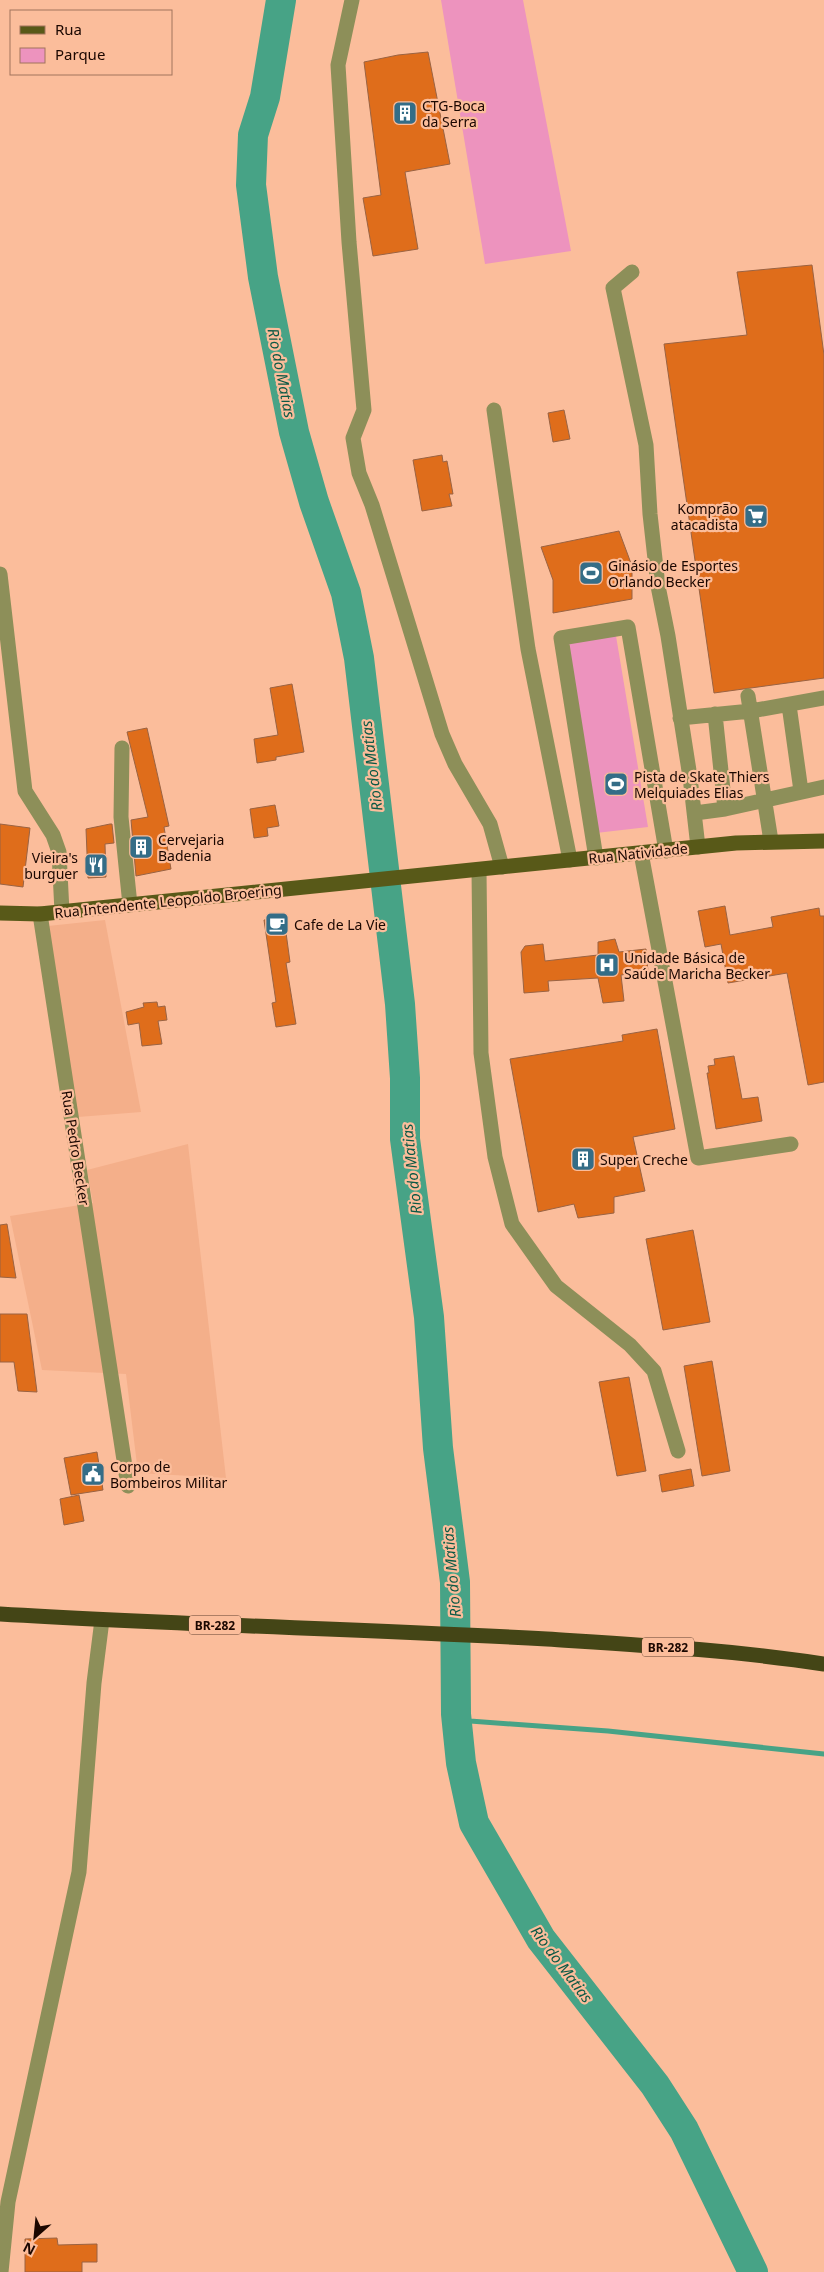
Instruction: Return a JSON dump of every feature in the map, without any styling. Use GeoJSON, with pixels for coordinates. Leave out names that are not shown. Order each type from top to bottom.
{"type":"FeatureCollection","features":[{"type":"Feature","properties":{"kind":"highway","name":"BR-282"},"geometry":{"type":"LineString","coordinates":[[0,1614],[102,1620],[422,1632],[711,1649],[824,1664]]}},
{"type":"Feature","properties":{"kind":"main road","name":"Rua Natividade"},"geometry":{"type":"LineString","coordinates":[[452,872],[698,847],[771,841],[824,841]]}},
{"type":"Feature","properties":{"kind":"main road","name":"Rua Intendente Leopoldo Broering"},"geometry":{"type":"LineString","coordinates":[[0,912],[40,914],[452,872]]}},
{"type":"Feature","properties":{"kind":"street"},"geometry":{"type":"LineString","coordinates":[[352,0],[338,65],[346,204],[364,410],[353,438],[359,473],[372,505],[442,734],[455,764],[490,824],[502,867]]}},
{"type":"Feature","properties":{"kind":"street"},"geometry":{"type":"LineString","coordinates":[[632,272],[613,288],[646,445],[650,514],[658,586],[668,636],[695,813],[698,847]]}},
{"type":"Feature","properties":{"kind":"street"},"geometry":{"type":"LineString","coordinates":[[494,410],[528,649],[570,860]]}},
{"type":"Feature","properties":{"kind":"street"},"geometry":{"type":"LineString","coordinates":[[0,574],[25,791],[52,835],[59,852],[62,912]]}},
{"type":"Feature","properties":{"kind":"street"},"geometry":{"type":"LineString","coordinates":[[596,858],[561,638],[628,627],[666,851]]}},
{"type":"Feature","properties":{"kind":"street"},"geometry":{"type":"LineString","coordinates":[[680,718],[715,714],[749,703],[789,705],[824,698]]}},
{"type":"Feature","properties":{"kind":"street"},"geometry":{"type":"LineString","coordinates":[[749,703],[771,841]]}},
{"type":"Feature","properties":{"kind":"street"},"geometry":{"type":"LineString","coordinates":[[789,705],[800,791]]}},
{"type":"Feature","properties":{"kind":"street"},"geometry":{"type":"LineString","coordinates":[[715,714],[725,809]]}},
{"type":"Feature","properties":{"kind":"street"},"geometry":{"type":"LineString","coordinates":[[122,748],[121,817],[130,905]]}},
{"type":"Feature","properties":{"kind":"street"},"geometry":{"type":"LineString","coordinates":[[695,813],[725,809],[824,787]]}},
{"type":"Feature","properties":{"kind":"street"},"geometry":{"type":"LineString","coordinates":[[641,853],[698,1158],[791,1144]]}},
{"type":"Feature","properties":{"kind":"street"},"geometry":{"type":"LineString","coordinates":[[480,870],[481,1053],[494,1158],[512,1224],[556,1286],[630,1345],[654,1371],[678,1451]]}},
{"type":"Feature","properties":{"kind":"street","name":"Rua Pedro Becker"},"geometry":{"type":"LineString","coordinates":[[40,914],[128,1486]]}},
{"type":"Feature","properties":{"kind":"street"},"geometry":{"type":"LineString","coordinates":[[1,2272],[8,2202],[79,1872],[94,1683],[102,1620]]}},
{"type":"Feature","properties":{"kind":"shaded area"},"geometry":{"type":"Polygon","coordinates":[[[105,920],[141,1112],[78,1117],[48,926],[105,920]]]}},
{"type":"Feature","properties":{"kind":"shaded area"},"geometry":{"type":"Polygon","coordinates":[[[188,1144],[226,1478],[138,1473],[126,1374],[42,1370],[10,1216],[93,1203],[87,1170],[188,1144]]]}},
{"type":"Feature","properties":{"kind":"green space"},"geometry":{"type":"Polygon","coordinates":[[[441,0],[523,0],[571,251],[485,264],[441,0]]]}},
{"type":"Feature","properties":{"kind":"green space"},"geometry":{"type":"Polygon","coordinates":[[[616,636],[648,827],[596,833],[569,643],[616,636]]]}},
{"type":"Feature","properties":{"kind":"building","name":"CTG-Boca da Serra"},"geometry":{"type":"Polygon","coordinates":[[[428,52],[450,164],[405,172],[418,249],[373,256],[363,198],[381,195],[364,62],[398,55],[428,52]]]}},
{"type":"Feature","properties":{"kind":"building","name":"Komprão atacadista"},"geometry":{"type":"Polygon","coordinates":[[[812,265],[824,355],[824,678],[714,693],[664,344],[747,335],[737,272],[812,265]]]}},
{"type":"Feature","properties":{"kind":"building"},"geometry":{"type":"Polygon","coordinates":[[[564,410],[570,439],[553,442],[548,413],[564,410]]]}},
{"type":"Feature","properties":{"kind":"building"},"geometry":{"type":"Polygon","coordinates":[[[442,455],[443,462],[447,461],[453,494],[449,494],[452,506],[422,511],[413,460],[442,455]]]}},
{"type":"Feature","properties":{"kind":"building","name":"Ginásio de Esportes Orlando Becker"},"geometry":{"type":"Polygon","coordinates":[[[619,531],[632,566],[632,599],[553,613],[553,580],[541,547],[619,531]]]}},
{"type":"Feature","properties":{"kind":"building"},"geometry":{"type":"Polygon","coordinates":[[[292,684],[304,752],[276,757],[276,760],[257,763],[254,739],[278,735],[270,688],[292,684]]]}},
{"type":"Feature","properties":{"kind":"building"},"geometry":{"type":"Polygon","coordinates":[[[147,728],[169,826],[164,827],[171,869],[136,876],[131,820],[148,817],[127,732],[147,728]]]}},
{"type":"Feature","properties":{"kind":"building"},"geometry":{"type":"Polygon","coordinates":[[[275,805],[279,826],[267,828],[268,836],[254,838],[250,809],[275,805]]]}},
{"type":"Feature","properties":{"kind":"building"},"geometry":{"type":"Polygon","coordinates":[[[0,824],[30,828],[23,887],[0,884],[0,824]]]}},
{"type":"Feature","properties":{"kind":"building"},"geometry":{"type":"Polygon","coordinates":[[[112,824],[114,843],[105,844],[106,877],[88,878],[86,829],[112,824]]]}},
{"type":"Feature","properties":{"kind":"building"},"geometry":{"type":"Polygon","coordinates":[[[725,906],[730,935],[773,927],[771,917],[819,908],[820,916],[824,916],[824,1082],[808,1085],[787,973],[728,983],[721,944],[705,947],[698,911],[725,906]]]}},
{"type":"Feature","properties":{"kind":"building"},"geometry":{"type":"Polygon","coordinates":[[[284,918],[290,962],[286,963],[296,1024],[276,1027],[272,1003],[276,1002],[264,920],[284,918]]]}},
{"type":"Feature","properties":{"kind":"building","name":"Unidade Básica de Saúde Maricha Becker"},"geometry":{"type":"Polygon","coordinates":[[[615,939],[619,952],[646,949],[648,972],[621,975],[624,1001],[603,1003],[598,978],[548,981],[549,991],[524,993],[521,952],[525,946],[543,944],[545,961],[598,955],[598,942],[615,939]]]}},
{"type":"Feature","properties":{"kind":"building"},"geometry":{"type":"Polygon","coordinates":[[[157,1002],[158,1007],[165,1006],[167,1020],[158,1021],[162,1044],[142,1046],[139,1023],[128,1025],[126,1012],[144,1007],[143,1003],[157,1002]]]}},
{"type":"Feature","properties":{"kind":"building","name":"Super Creche"},"geometry":{"type":"Polygon","coordinates":[[[657,1029],[675,1129],[633,1137],[645,1191],[614,1197],[614,1213],[578,1218],[574,1204],[538,1212],[510,1059],[623,1041],[622,1035],[657,1029]]]}},
{"type":"Feature","properties":{"kind":"building"},"geometry":{"type":"Polygon","coordinates":[[[734,1056],[742,1099],[758,1097],[762,1121],[716,1129],[707,1073],[709,1073],[708,1066],[715,1065],[714,1059],[734,1056]]]}},
{"type":"Feature","properties":{"kind":"building"},"geometry":{"type":"Polygon","coordinates":[[[7,1224],[16,1278],[0,1277],[0,1225],[7,1224]]]}},
{"type":"Feature","properties":{"kind":"building"},"geometry":{"type":"Polygon","coordinates":[[[693,1230],[710,1322],[663,1330],[646,1239],[693,1230]]]}},
{"type":"Feature","properties":{"kind":"building"},"geometry":{"type":"Polygon","coordinates":[[[0,1314],[27,1314],[37,1392],[18,1391],[14,1362],[0,1362],[0,1314]]]}},
{"type":"Feature","properties":{"kind":"building"},"geometry":{"type":"Polygon","coordinates":[[[712,1361],[730,1471],[702,1476],[684,1366],[712,1361]]]}},
{"type":"Feature","properties":{"kind":"building"},"geometry":{"type":"Polygon","coordinates":[[[629,1377],[646,1471],[617,1476],[599,1382],[629,1377]]]}},
{"type":"Feature","properties":{"kind":"building"},"geometry":{"type":"Polygon","coordinates":[[[97,1452],[103,1490],[71,1495],[64,1458],[97,1452]]]}},
{"type":"Feature","properties":{"kind":"building"},"geometry":{"type":"Polygon","coordinates":[[[691,1469],[694,1486],[662,1492],[659,1475],[691,1469]]]}},
{"type":"Feature","properties":{"kind":"building"},"geometry":{"type":"Polygon","coordinates":[[[79,1495],[84,1521],[64,1525],[60,1499],[79,1495]]]}},
{"type":"Feature","properties":{"kind":"building"},"geometry":{"type":"Polygon","coordinates":[[[57,2238],[58,2245],[97,2244],[97,2262],[82,2262],[82,2272],[25,2272],[25,2239],[57,2238]]]}},
{"type":"Feature","properties":{"kind":"waterway","name":"Rio do Matias"},"geometry":{"type":"LineString","coordinates":[[281,0],[265,97],[253,135],[251,185],[263,277],[294,432],[314,502],[346,593],[359,658],[400,1004],[405,1078],[405,1139],[429,1317],[438,1448],[455,1582],[456,1714],[461,1763],[474,1823],[541,1939],[655,2085],[684,2130],[753,2272]]}},
{"type":"Feature","properties":{"kind":"waterway"},"geometry":{"type":"LineString","coordinates":[[456,1714],[470,1721],[608,1731],[824,1754]]}},
{"type":"Feature","properties":{"kind":"place","name":"CTG-Boca da Serra"},"geometry":{"type":"Point","coordinates":[405,113]}},
{"type":"Feature","properties":{"kind":"place","name":"Komprão atacadista"},"geometry":{"type":"Point","coordinates":[756,516]}},
{"type":"Feature","properties":{"kind":"place","name":"Ginásio de Esportes Orlando Becker"},"geometry":{"type":"Point","coordinates":[591,573]}},
{"type":"Feature","properties":{"kind":"place","name":"Pista de Skate Thiers Melquiades Elias"},"geometry":{"type":"Point","coordinates":[616,784]}},
{"type":"Feature","properties":{"kind":"place","name":"Cervejaria Badenia"},"geometry":{"type":"Point","coordinates":[141,847]}},
{"type":"Feature","properties":{"kind":"place","name":"Vieira's burguer"},"geometry":{"type":"Point","coordinates":[96,865]}},
{"type":"Feature","properties":{"kind":"place","name":"Cafe de La Vie"},"geometry":{"type":"Point","coordinates":[277,924]}},
{"type":"Feature","properties":{"kind":"place","name":"Unidade Básica de Saúde Maricha Becker"},"geometry":{"type":"Point","coordinates":[607,965]}},
{"type":"Feature","properties":{"kind":"place","name":"Super Creche"},"geometry":{"type":"Point","coordinates":[583,1159]}},
{"type":"Feature","properties":{"kind":"place","name":"Corpo de Bombeiros Militar"},"geometry":{"type":"Point","coordinates":[93,1474]}}]}
